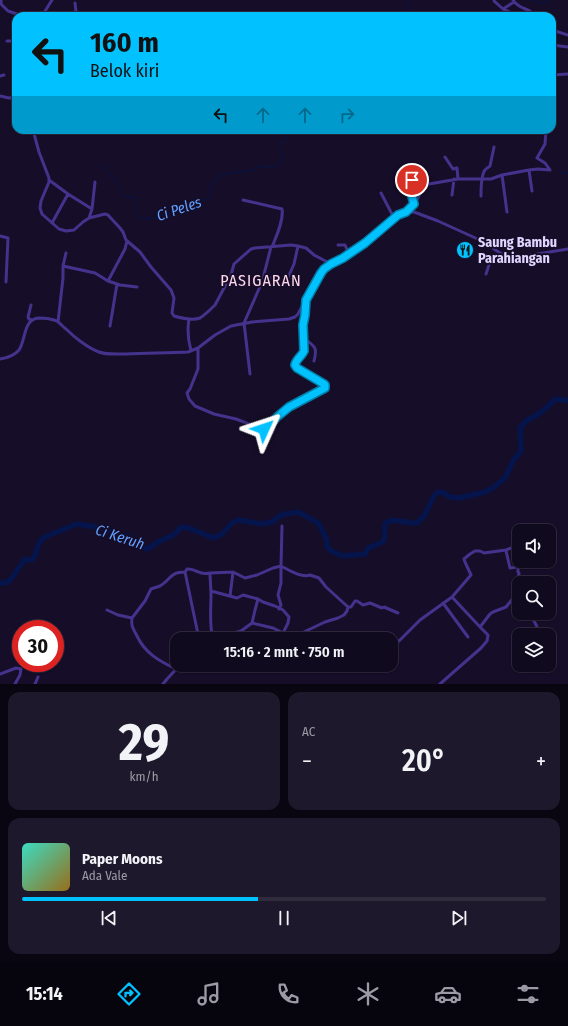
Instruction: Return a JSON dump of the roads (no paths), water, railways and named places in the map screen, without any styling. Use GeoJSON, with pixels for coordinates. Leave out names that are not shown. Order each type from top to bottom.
{"type":"FeatureCollection","features":[{"type":"Feature","properties":{"kind":"street"},"geometry":{"type":"LineString","coordinates":[[1,0],[0,4],[12,12]]}},
{"type":"Feature","properties":{"kind":"street"},"geometry":{"type":"LineString","coordinates":[[44,12],[52,0]]}},
{"type":"Feature","properties":{"kind":"street"},"geometry":{"type":"LineString","coordinates":[[494,1],[503,9],[509,12]]}},
{"type":"Feature","properties":{"kind":"street"},"geometry":{"type":"LineString","coordinates":[[503,9],[514,1],[518,6],[530,12]]}},
{"type":"Feature","properties":{"kind":"street"},"geometry":{"type":"LineString","coordinates":[[75,3],[76,12]]}},
{"type":"Feature","properties":{"kind":"street"},"geometry":{"type":"LineString","coordinates":[[556,31],[568,35]]}},
{"type":"Feature","properties":{"kind":"street"},"geometry":{"type":"LineString","coordinates":[[7,41],[12,41]]}},
{"type":"Feature","properties":{"kind":"street"},"geometry":{"type":"LineString","coordinates":[[556,46],[568,47]]}},
{"type":"Feature","properties":{"kind":"street"},"geometry":{"type":"LineString","coordinates":[[556,75],[568,74]]}},
{"type":"Feature","properties":{"kind":"street"},"geometry":{"type":"LineString","coordinates":[[0,76],[4,75]]}},
{"type":"Feature","properties":{"kind":"street"},"geometry":{"type":"LineString","coordinates":[[0,96],[12,97]]}},
{"type":"Feature","properties":{"kind":"street"},"geometry":{"type":"LineString","coordinates":[[34,134],[49,180],[92,209]]}},
{"type":"Feature","properties":{"kind":"street"},"geometry":{"type":"LineString","coordinates":[[406,212],[417,200],[421,189],[425,185],[456,179],[492,179],[502,175],[529,170],[550,170],[545,163],[537,158],[545,144],[546,134]]}},
{"type":"Feature","properties":{"kind":"street"},"geometry":{"type":"LineString","coordinates":[[481,196],[482,179],[485,170],[490,166],[494,147]]}},
{"type":"Feature","properties":{"kind":"street"},"geometry":{"type":"LineString","coordinates":[[445,157],[453,169],[456,168],[456,179],[452,194]]}},
{"type":"Feature","properties":{"kind":"street"},"geometry":{"type":"LineString","coordinates":[[406,167],[415,191],[411,193],[414,204]]}},
{"type":"Feature","properties":{"kind":"street"},"geometry":{"type":"LineString","coordinates":[[529,170],[532,191]]}},
{"type":"Feature","properties":{"kind":"street"},"geometry":{"type":"LineString","coordinates":[[502,175],[507,212]]}},
{"type":"Feature","properties":{"kind":"street"},"geometry":{"type":"LineString","coordinates":[[49,180],[41,201],[40,208],[42,214],[59,229],[66,231],[74,230],[89,218],[106,214],[120,228],[127,241],[140,252],[171,290],[174,298],[172,313],[173,315],[182,319],[201,317],[215,304],[231,276],[234,264],[251,249],[291,245],[298,246],[306,248],[331,264]]}},
{"type":"Feature","properties":{"kind":"street"},"geometry":{"type":"LineString","coordinates":[[89,218],[92,209],[95,182]]}},
{"type":"Feature","properties":{"kind":"street"},"geometry":{"type":"LineString","coordinates":[[381,193],[394,218]]}},
{"type":"Feature","properties":{"kind":"street"},"geometry":{"type":"LineString","coordinates":[[52,223],[68,194]]}},
{"type":"Feature","properties":{"kind":"street"},"geometry":{"type":"LineString","coordinates":[[244,200],[282,209],[283,212],[263,277],[244,323],[250,374]]}},
{"type":"Feature","properties":{"kind":"street"},"geometry":{"type":"LineString","coordinates":[[0,359],[12,356],[19,350],[28,325],[32,320],[38,318],[50,319],[58,322],[78,339],[99,352],[114,354],[188,352],[198,348],[228,327],[244,323],[292,318],[298,314],[324,269],[365,243],[398,215],[406,212],[414,212],[441,222],[482,241],[500,253],[514,257],[568,249]]}},
{"type":"Feature","properties":{"kind":"street"},"geometry":{"type":"LineString","coordinates":[[0,236],[8,238],[6,282]]}},
{"type":"Feature","properties":{"kind":"street"},"geometry":{"type":"LineString","coordinates":[[108,281],[125,249],[127,241]]}},
{"type":"Feature","properties":{"kind":"street"},"geometry":{"type":"LineString","coordinates":[[338,245],[346,246],[349,254]]}},
{"type":"Feature","properties":{"kind":"street"},"geometry":{"type":"LineString","coordinates":[[287,280],[296,259],[298,246]]}},
{"type":"Feature","properties":{"kind":"street"},"geometry":{"type":"LineString","coordinates":[[58,322],[63,282],[63,266],[66,253]]}},
{"type":"Feature","properties":{"kind":"street"},"geometry":{"type":"LineString","coordinates":[[486,274],[491,258],[500,253]]}},
{"type":"Feature","properties":{"kind":"street"},"geometry":{"type":"LineString","coordinates":[[63,266],[95,274],[117,284],[137,287]]}},
{"type":"Feature","properties":{"kind":"street"},"geometry":{"type":"LineString","coordinates":[[263,277],[277,279]]}},
{"type":"Feature","properties":{"kind":"street"},"geometry":{"type":"LineString","coordinates":[[110,326],[117,284]]}},
{"type":"Feature","properties":{"kind":"street"},"geometry":{"type":"LineString","coordinates":[[198,348],[198,369],[187,393],[189,399],[196,406],[214,414],[236,419],[264,429],[267,428],[289,407],[325,388],[324,384],[296,366],[296,361],[304,352],[303,325],[306,300]]}},
{"type":"Feature","properties":{"kind":"street"},"geometry":{"type":"LineString","coordinates":[[30,305],[28,319],[32,320]]}},
{"type":"Feature","properties":{"kind":"street"},"geometry":{"type":"LineString","coordinates":[[190,319],[188,341],[191,351]]}},
{"type":"Feature","properties":{"kind":"street"},"geometry":{"type":"LineString","coordinates":[[304,338],[315,347],[316,354],[314,361]]}},
{"type":"Feature","properties":{"kind":"street"},"geometry":{"type":"LineString","coordinates":[[279,609],[281,605],[278,595],[281,583],[282,526]]}},
{"type":"Feature","properties":{"kind":"street"},"geometry":{"type":"LineString","coordinates":[[398,642],[420,620],[452,597],[471,575],[464,558],[475,551],[484,553],[512,548]]}},
{"type":"Feature","properties":{"kind":"street"},"geometry":{"type":"LineString","coordinates":[[506,550],[510,568],[517,567],[519,576]]}},
{"type":"Feature","properties":{"kind":"street"},"geometry":{"type":"LineString","coordinates":[[170,666],[155,657],[141,644],[133,629],[132,618],[145,601],[151,589],[160,586],[173,575],[180,572],[185,572],[187,569],[192,569],[202,574],[211,572],[233,572],[245,578],[281,566],[306,576],[310,575],[319,578],[326,587],[348,607]]}},
{"type":"Feature","properties":{"kind":"street"},"geometry":{"type":"LineString","coordinates":[[185,572],[198,632]]}},
{"type":"Feature","properties":{"kind":"street"},"geometry":{"type":"LineString","coordinates":[[211,572],[212,632]]}},
{"type":"Feature","properties":{"kind":"street"},"geometry":{"type":"LineString","coordinates":[[230,596],[233,572]]}},
{"type":"Feature","properties":{"kind":"street"},"geometry":{"type":"LineString","coordinates":[[211,591],[237,598],[243,595],[258,599],[283,610],[289,617],[284,632]]}},
{"type":"Feature","properties":{"kind":"street"},"geometry":{"type":"LineString","coordinates":[[440,684],[481,648],[487,641],[488,635],[452,597]]}},
{"type":"Feature","properties":{"kind":"street"},"geometry":{"type":"LineString","coordinates":[[238,632],[252,623],[258,599]]}},
{"type":"Feature","properties":{"kind":"street"},"geometry":{"type":"LineString","coordinates":[[480,627],[490,614],[506,607],[512,600]]}},
{"type":"Feature","properties":{"kind":"street"},"geometry":{"type":"LineString","coordinates":[[303,632],[344,615],[348,607],[350,607],[355,601],[363,604],[371,603],[398,613]]}},
{"type":"Feature","properties":{"kind":"street"},"geometry":{"type":"LineString","coordinates":[[443,603],[468,637]]}},
{"type":"Feature","properties":{"kind":"street"},"geometry":{"type":"LineString","coordinates":[[107,610],[118,615],[132,618]]}},
{"type":"Feature","properties":{"kind":"street"},"geometry":{"type":"LineString","coordinates":[[252,623],[273,628],[281,632]]}},
{"type":"Feature","properties":{"kind":"street"},"geometry":{"type":"LineString","coordinates":[[0,674],[16,668],[21,669],[15,684]]}},
{"type":"Feature","properties":{"kind":"street"},"geometry":{"type":"LineString","coordinates":[[163,684],[173,672]]}},
{"type":"Feature","properties":{"kind":"street"},"geometry":{"type":"LineString","coordinates":[[35,684],[38,677]]}},
{"type":"Feature","properties":{"kind":"waterway","name":"Ci Peles"},"geometry":{"type":"LineString","coordinates":[[406,0],[409,12]]}},
{"type":"Feature","properties":{"kind":"waterway","name":"Ci Peles"},"geometry":{"type":"LineString","coordinates":[[531,0],[540,3],[547,0]]}},
{"type":"Feature","properties":{"kind":"waterway","name":"Ci Peles"},"geometry":{"type":"LineString","coordinates":[[100,165],[118,185],[124,196],[135,197],[137,202],[135,212],[140,217],[149,219],[167,213],[175,213],[188,204],[200,202],[209,198],[212,192],[210,186],[223,174],[254,170],[259,166],[270,167],[279,165],[282,155],[280,145],[285,137],[290,134]]}},
{"type":"Feature","properties":{"kind":"waterway"},"geometry":{"type":"LineString","coordinates":[[562,172],[568,173]]}},
{"type":"Feature","properties":{"kind":"waterway","name":"Ci Keruh"},"geometry":{"type":"LineString","coordinates":[[0,583],[6,583],[11,579],[25,559],[32,560],[41,540],[47,536],[77,524],[96,527],[132,538],[146,549],[175,534],[183,527],[214,538],[222,534],[233,522],[239,520],[262,524],[272,522],[281,515],[298,512],[319,524],[327,540],[327,546],[331,551],[343,556],[365,554],[368,548],[379,544],[384,540],[385,523],[389,521],[417,523],[424,516],[434,496],[438,492],[444,493],[450,497],[459,498],[485,492],[494,487],[505,478],[514,459],[519,454],[521,449],[520,428],[526,421],[540,413],[556,399],[568,401]]}},
{"type":"Feature","properties":{"kind":"place","name":"Saung Bambu Parahiangan"},"geometry":{"type":"Point","coordinates":[465,250]}},
{"type":"Feature","properties":{"kind":"district","name":"PASIGARAN"},"geometry":{"type":"Point","coordinates":[261,280]}}]}
